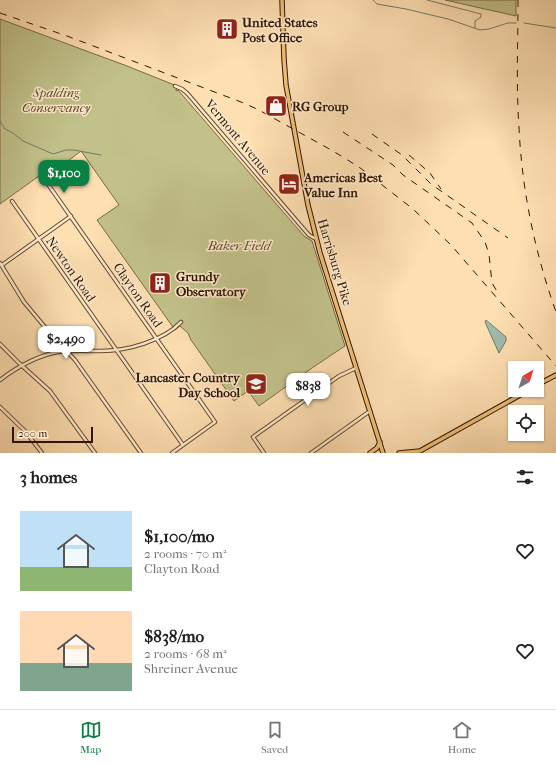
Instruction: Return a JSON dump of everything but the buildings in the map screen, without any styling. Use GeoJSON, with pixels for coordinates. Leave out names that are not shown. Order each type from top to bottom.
{"type":"FeatureCollection","features":[{"type":"Feature","properties":{"kind":"main road","name":"Harrisburg Pike"},"geometry":{"type":"LineString","coordinates":[[282,0],[284,59],[287,90],[304,185],[316,239],[384,453]]}},
{"type":"Feature","properties":{"kind":"main road"},"geometry":{"type":"LineString","coordinates":[[544,381],[554,375]]}},
{"type":"Feature","properties":{"kind":"main road"},"geometry":{"type":"LineString","coordinates":[[399,453],[419,452],[516,397]]}},
{"type":"Feature","properties":{"kind":"main road"},"geometry":{"type":"LineString","coordinates":[[370,453],[377,448],[380,442]]}},
{"type":"Feature","properties":{"kind":"street","name":"Vermont Avenue"},"geometry":{"type":"LineString","coordinates":[[175,86],[187,92],[302,227],[310,236],[316,239]]}},
{"type":"Feature","properties":{"kind":"street","name":"Clayton Road"},"geometry":{"type":"LineString","coordinates":[[45,180],[215,422],[183,445]]}},
{"type":"Feature","properties":{"kind":"street","name":"Newton Road"},"geometry":{"type":"LineString","coordinates":[[12,201],[183,445]]}},
{"type":"Feature","properties":{"kind":"street"},"geometry":{"type":"LineString","coordinates":[[70,216],[1,264],[18,293],[36,318],[67,351],[93,384],[141,453]]}},
{"type":"Feature","properties":{"kind":"street"},"geometry":{"type":"LineString","coordinates":[[0,380],[38,358],[56,353],[67,351],[116,350],[140,345],[156,338],[181,322]]}},
{"type":"Feature","properties":{"kind":"street"},"geometry":{"type":"LineString","coordinates":[[0,344],[54,396],[95,453]]}},
{"type":"Feature","properties":{"kind":"street"},"geometry":{"type":"LineString","coordinates":[[264,453],[253,437],[339,376],[357,368]]}},
{"type":"Feature","properties":{"kind":"street"},"geometry":{"type":"LineString","coordinates":[[0,407],[26,431],[42,453]]}},
{"type":"Feature","properties":{"kind":"street"},"geometry":{"type":"LineString","coordinates":[[311,453],[370,410]]}},
{"type":"Feature","properties":{"kind":"street"},"geometry":{"type":"LineString","coordinates":[[172,453],[183,445]]}},
{"type":"Feature","properties":{"kind":"green space"},"geometry":{"type":"Polygon","coordinates":[[[445,0],[516,0],[516,16],[445,0]]]}},
{"type":"Feature","properties":{"kind":"green space"},"geometry":{"type":"Polygon","coordinates":[[[0,19],[177,86],[176,91],[178,90],[304,236],[312,241],[345,346],[259,406],[248,391],[234,401],[191,340],[188,333],[180,326],[175,330],[97,220],[119,205],[81,151],[60,167],[57,163],[0,204],[0,19]]]}},
{"type":"Feature","properties":{"kind":"shaded area"},"geometry":{"type":"Polygon","coordinates":[[[486,320],[506,337],[506,341],[499,353],[485,322],[486,320]]]}},
{"type":"Feature","properties":{"kind":"waterway"},"geometry":{"type":"LineString","coordinates":[[373,0],[377,4],[448,19],[480,30],[489,29],[508,23],[516,23]]}},
{"type":"Feature","properties":{"kind":"waterway"},"geometry":{"type":"LineString","coordinates":[[427,0],[481,14],[481,17],[475,21],[475,28]]}},
{"type":"Feature","properties":{"kind":"waterway"},"geometry":{"type":"LineString","coordinates":[[524,23],[556,28]]}},
{"type":"Feature","properties":{"kind":"waterway"},"geometry":{"type":"LineString","coordinates":[[0,121],[5,129],[23,141],[53,154],[66,150],[74,150],[101,155]]}},
{"type":"Feature","properties":{"kind":"railway"},"geometry":{"type":"LineString","coordinates":[[518,0],[518,112],[523,175],[526,198],[536,244],[556,312]]}},
{"type":"Feature","properties":{"kind":"railway"},"geometry":{"type":"LineString","coordinates":[[0,13],[67,36],[241,102],[257,109],[359,167],[413,209],[451,245],[556,366]]}},
{"type":"Feature","properties":{"kind":"railway"},"geometry":{"type":"LineString","coordinates":[[343,132],[393,165],[403,175],[472,223],[485,242],[489,254],[492,283],[498,293]]}},
{"type":"Feature","properties":{"kind":"railway"},"geometry":{"type":"LineString","coordinates":[[372,134],[402,155],[431,184],[508,238]]}},
{"type":"Feature","properties":{"kind":"railway"},"geometry":{"type":"LineString","coordinates":[[409,155],[430,173],[441,189]]}},
{"type":"Feature","properties":{"kind":"place","name":"United States Post Office"},"geometry":{"type":"Point","coordinates":[227,29]}},
{"type":"Feature","properties":{"kind":"place","name":"RG Group"},"geometry":{"type":"Point","coordinates":[276,106]}},
{"type":"Feature","properties":{"kind":"place","name":"Americas Best Value Inn"},"geometry":{"type":"Point","coordinates":[289,184]}},
{"type":"Feature","properties":{"kind":"place","name":"Grundy Observatory"},"geometry":{"type":"Point","coordinates":[160,283]}},
{"type":"Feature","properties":{"kind":"place","name":"Lancaster Country Day School"},"geometry":{"type":"Point","coordinates":[256,384]}},
{"type":"Feature","properties":{"kind":"park label","name":"Spalding Conservancy"},"geometry":{"type":"Point","coordinates":[56,100]}},
{"type":"Feature","properties":{"kind":"park label","name":"Baker Field"},"geometry":{"type":"Point","coordinates":[239,245]}}]}
